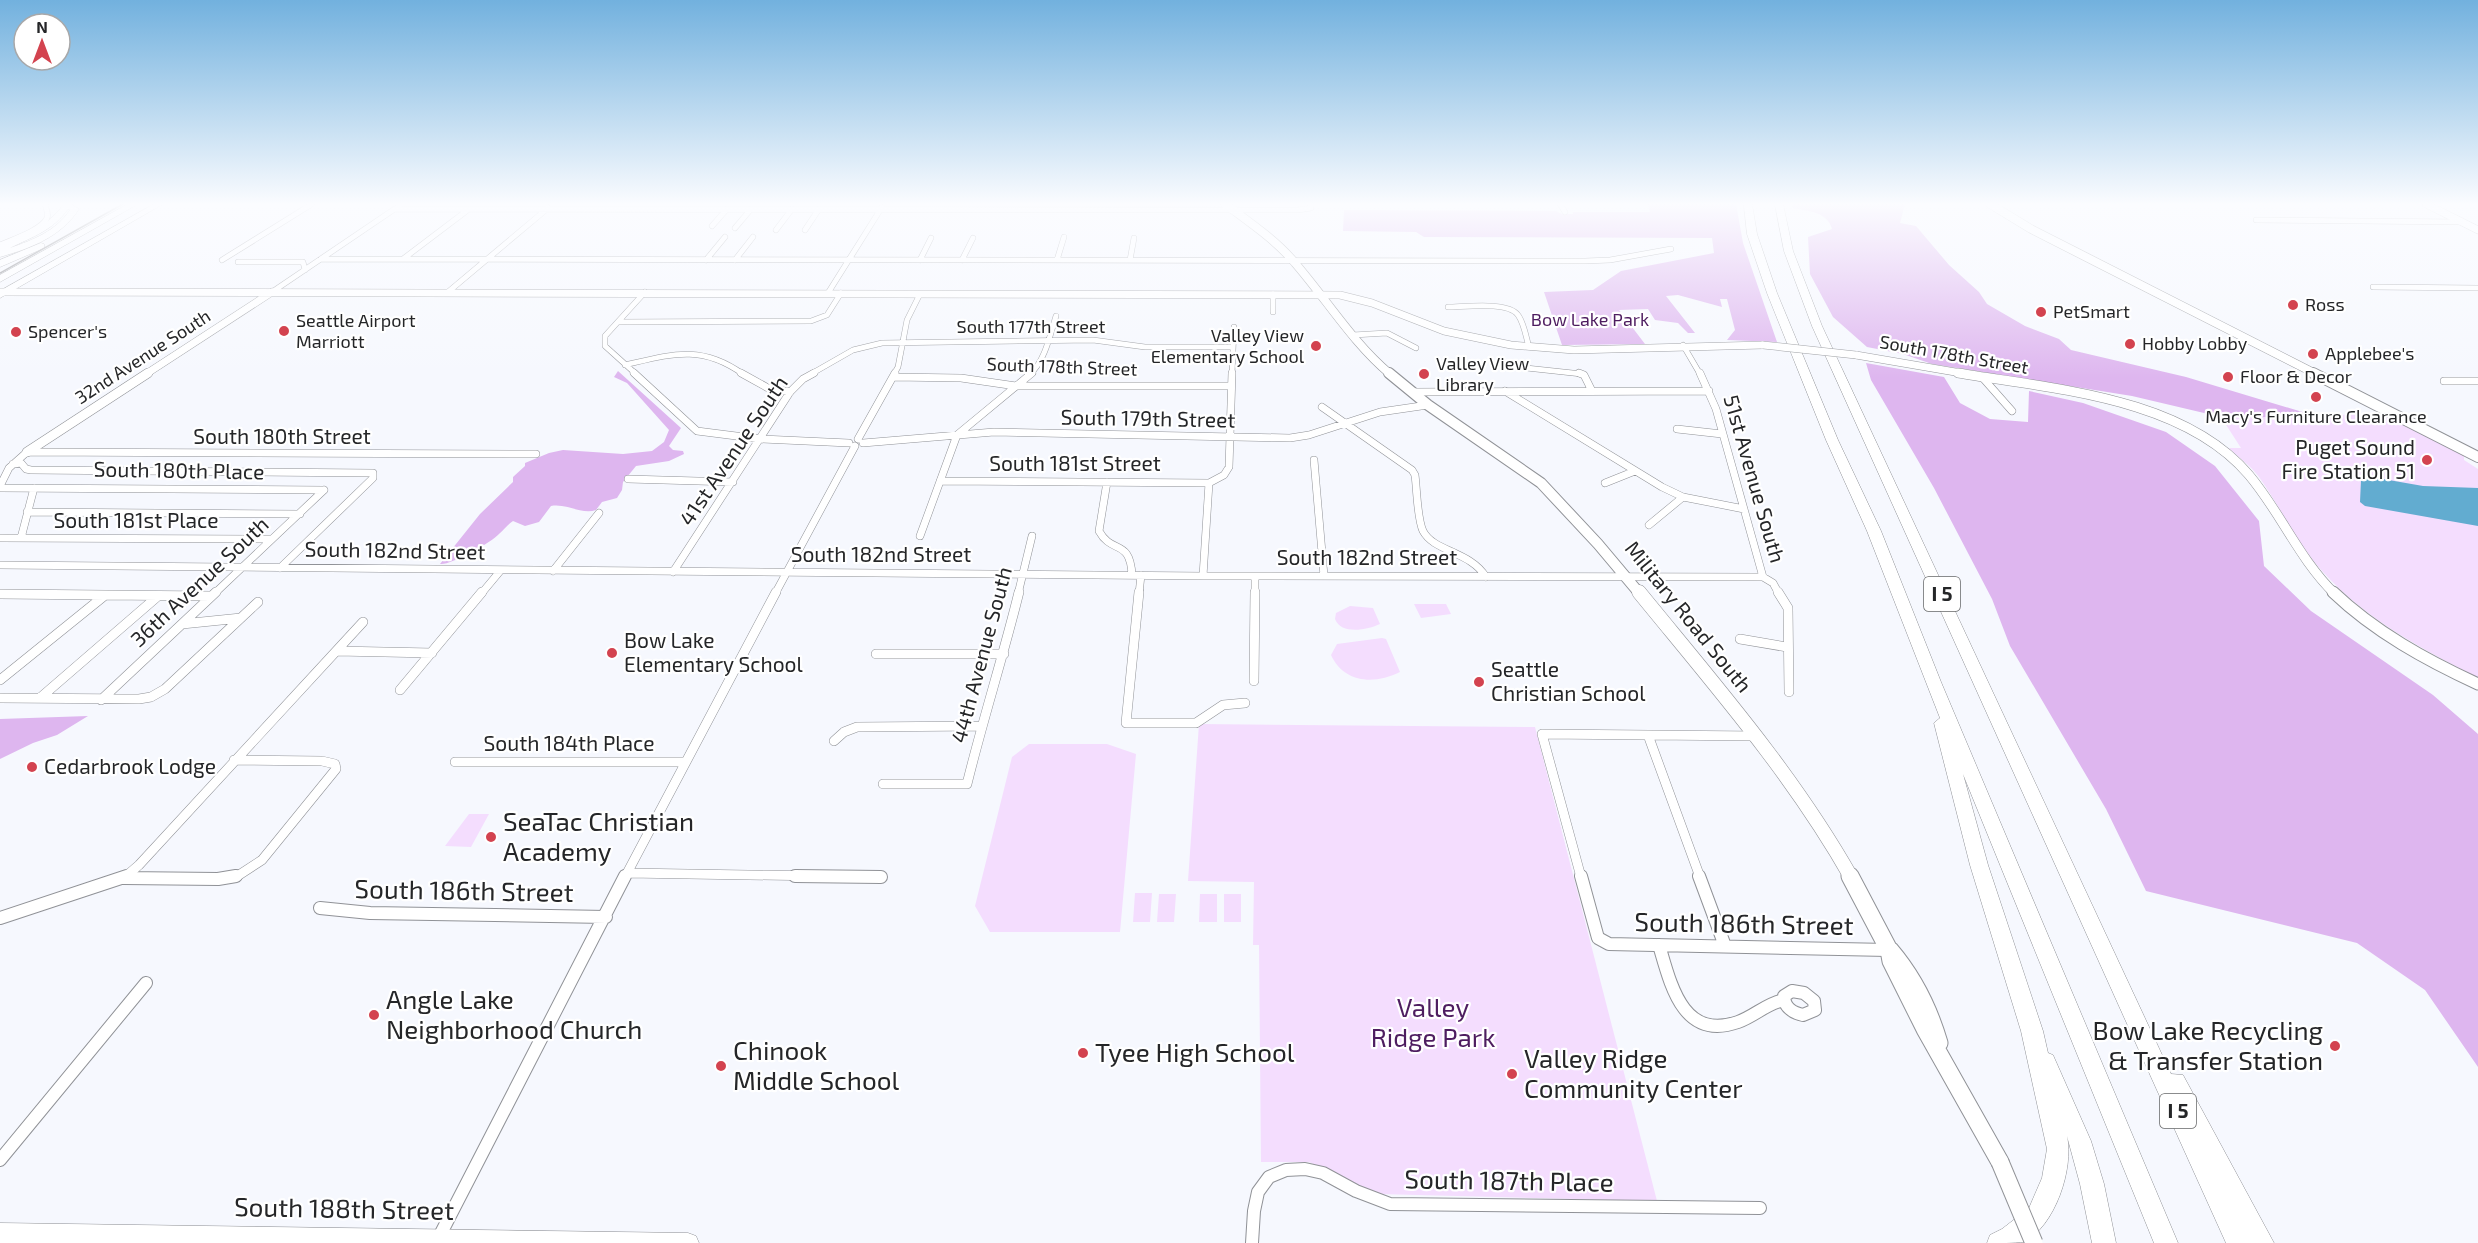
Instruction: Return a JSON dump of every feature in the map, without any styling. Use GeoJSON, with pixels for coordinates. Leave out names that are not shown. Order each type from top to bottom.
{"type":"FeatureCollection","features":[{"type":"Feature","properties":{"kind":"highway"},"geometry":{"type":"LineString","coordinates":[[0,279],[31,262]]}},
{"type":"Feature","properties":{"kind":"highway","name":"I 5"},"geometry":{"type":"LineString","coordinates":[[1761,262],[1832,440],[1874,531],[1933,682],[2166,1243]]}},
{"type":"Feature","properties":{"kind":"highway","name":"I 5"},"geometry":{"type":"LineString","coordinates":[[1792,262],[1817,326],[2238,1243]]}},
{"type":"Feature","properties":{"kind":"highway"},"geometry":{"type":"LineString","coordinates":[[1933,682],[1958,790],[2032,1031],[2058,1149],[2054,1178],[2038,1216],[2011,1237],[1998,1243]]}},
{"type":"Feature","properties":{"kind":"highway"},"geometry":{"type":"LineString","coordinates":[[2118,979],[2262,1243]]}},
{"type":"Feature","properties":{"kind":"highway"},"geometry":{"type":"LineString","coordinates":[[2032,1031],[2080,1141],[2092,1184],[2104,1243]]}},
{"type":"Feature","properties":{"kind":"main road"},"geometry":{"type":"LineString","coordinates":[[2,292],[53,262]]}},
{"type":"Feature","properties":{"kind":"main road","name":"Military Road South"},"geometry":{"type":"LineString","coordinates":[[1295,262],[1322,294],[1331,300],[1373,360],[1428,405],[1541,483],[1581,523],[1783,769],[1831,841],[1889,950],[1891,961],[1925,1029],[1942,1055],[2000,1162],[2034,1243]]}},
{"type":"Feature","properties":{"kind":"main road"},"geometry":{"type":"LineString","coordinates":[[2095,262],[2478,457]]}},
{"type":"Feature","properties":{"kind":"main road","name":"South 188th Street"},"geometry":{"type":"LineString","coordinates":[[0,1233],[244,1240],[438,1239],[688,1243]]}},
{"type":"Feature","properties":{"kind":"street"},"geometry":{"type":"LineString","coordinates":[[303,262],[305,270]]}},
{"type":"Feature","properties":{"kind":"street","name":"32nd Avenue South"},"geometry":{"type":"LineString","coordinates":[[1,483],[13,464],[27,452],[317,262]]}},
{"type":"Feature","properties":{"kind":"street"},"geometry":{"type":"LineString","coordinates":[[448,292],[484,262]]}},
{"type":"Feature","properties":{"kind":"street"},"geometry":{"type":"LineString","coordinates":[[828,293],[848,262]]}},
{"type":"Feature","properties":{"kind":"street"},"geometry":{"type":"LineString","coordinates":[[2373,287],[2478,288]]}},
{"type":"Feature","properties":{"kind":"street","name":"South 178th Street"},"geometry":{"type":"LineString","coordinates":[[2,292],[1322,294],[1361,298],[1452,333],[1529,347],[1589,350],[1683,345],[1763,345],[1856,355],[2115,401],[2180,425],[2210,441],[2251,476],[2306,562],[2329,589],[2362,616],[2406,645],[2478,684]]}},
{"type":"Feature","properties":{"kind":"street"},"geometry":{"type":"LineString","coordinates":[[645,292],[604,341],[607,349],[625,365],[674,355],[713,357],[763,388],[790,392]]}},
{"type":"Feature","properties":{"kind":"street"},"geometry":{"type":"LineString","coordinates":[[619,322],[804,322],[818,320],[827,315],[841,293]]}},
{"type":"Feature","properties":{"kind":"street"},"geometry":{"type":"LineString","coordinates":[[438,1239],[684,762],[893,377],[900,362],[907,320],[920,294]]}},
{"type":"Feature","properties":{"kind":"street"},"geometry":{"type":"LineString","coordinates":[[1273,294],[1273,312]]}},
{"type":"Feature","properties":{"kind":"street"},"geometry":{"type":"LineString","coordinates":[[1448,307],[1511,309],[1517,314],[1529,347]]}},
{"type":"Feature","properties":{"kind":"street"},"geometry":{"type":"LineString","coordinates":[[920,536],[957,435],[1040,364],[1056,316]]}},
{"type":"Feature","properties":{"kind":"street"},"geometry":{"type":"LineString","coordinates":[[1203,576],[1209,483],[1224,475],[1229,467],[1234,327]]}},
{"type":"Feature","properties":{"kind":"street"},"geometry":{"type":"LineString","coordinates":[[1356,334],[1387,333],[1416,348]]}},
{"type":"Feature","properties":{"kind":"street","name":"South 177th Street"},"geometry":{"type":"LineString","coordinates":[[902,342],[1093,340],[1144,346],[1232,347]]}},
{"type":"Feature","properties":{"kind":"street","name":"41st Avenue South"},"geometry":{"type":"LineString","coordinates":[[673,572],[790,392],[803,379],[853,350],[869,345],[902,342]]}},
{"type":"Feature","properties":{"kind":"street","name":"51st Avenue South"},"geometry":{"type":"LineString","coordinates":[[1683,345],[1709,391],[1762,577],[1773,583],[1788,608],[1789,692]]}},
{"type":"Feature","properties":{"kind":"street","name":"South 179th Street"},"geometry":{"type":"LineString","coordinates":[[625,365],[697,431],[704,434],[760,439],[856,443],[994,432],[1300,437],[1380,411],[1428,405]]}},
{"type":"Feature","properties":{"kind":"street"},"geometry":{"type":"LineString","coordinates":[[1517,367],[1578,372],[1584,375],[1592,391]]}},
{"type":"Feature","properties":{"kind":"street","name":"South 178th Street"},"geometry":{"type":"LineString","coordinates":[[893,377],[962,378],[1016,386],[1231,386]]}},
{"type":"Feature","properties":{"kind":"street"},"geometry":{"type":"LineString","coordinates":[[1982,377],[2012,411]]}},
{"type":"Feature","properties":{"kind":"street"},"geometry":{"type":"LineString","coordinates":[[2444,381],[2478,381]]}},
{"type":"Feature","properties":{"kind":"street"},"geometry":{"type":"LineString","coordinates":[[1505,391],[1635,471],[1683,497],[1744,509]]}},
{"type":"Feature","properties":{"kind":"street"},"geometry":{"type":"LineString","coordinates":[[1413,392],[1709,391]]}},
{"type":"Feature","properties":{"kind":"street"},"geometry":{"type":"LineString","coordinates":[[1322,407],[1412,470],[1415,475],[1425,535],[1435,543],[1469,557],[1482,568],[1486,577]]}},
{"type":"Feature","properties":{"kind":"street"},"geometry":{"type":"LineString","coordinates":[[1677,429],[1722,434]]}},
{"type":"Feature","properties":{"kind":"street","name":"South 180th Street"},"geometry":{"type":"LineString","coordinates":[[27,452],[536,454]]}},
{"type":"Feature","properties":{"kind":"street"},"geometry":{"type":"LineString","coordinates":[[1314,460],[1324,576]]}},
{"type":"Feature","properties":{"kind":"street"},"geometry":{"type":"LineString","coordinates":[[13,464],[21,463],[26,469],[31,470],[373,473],[373,478],[279,568]]}},
{"type":"Feature","properties":{"kind":"street"},"geometry":{"type":"LineString","coordinates":[[1605,483],[1635,471]]}},
{"type":"Feature","properties":{"kind":"street"},"geometry":{"type":"LineString","coordinates":[[628,479],[733,482]]}},
{"type":"Feature","properties":{"kind":"street","name":"South 181st Street"},"geometry":{"type":"LineString","coordinates":[[940,481],[1209,483]]}},
{"type":"Feature","properties":{"kind":"street"},"geometry":{"type":"LineString","coordinates":[[1107,482],[1099,531],[1101,536],[1128,552],[1137,575],[1126,723],[1196,723],[1223,705],[1245,703]]}},
{"type":"Feature","properties":{"kind":"street","name":"South 180th Place"},"geometry":{"type":"LineString","coordinates":[[1,483],[34,488],[324,490]]}},
{"type":"Feature","properties":{"kind":"street"},"geometry":{"type":"LineString","coordinates":[[21,538],[34,488]]}},
{"type":"Feature","properties":{"kind":"street","name":"36th Avenue South"},"geometry":{"type":"LineString","coordinates":[[101,700],[324,490]]}},
{"type":"Feature","properties":{"kind":"street"},"geometry":{"type":"LineString","coordinates":[[1649,525],[1683,497]]}},
{"type":"Feature","properties":{"kind":"street"},"geometry":{"type":"LineString","coordinates":[[27,512],[300,514]]}},
{"type":"Feature","properties":{"kind":"street"},"geometry":{"type":"LineString","coordinates":[[553,571],[599,513]]}},
{"type":"Feature","properties":{"kind":"street","name":"44th Avenue South"},"geometry":{"type":"LineString","coordinates":[[884,784],[967,784],[981,726],[1004,654],[1032,536]]}},
{"type":"Feature","properties":{"kind":"street","name":"South 181st Place"},"geometry":{"type":"LineString","coordinates":[[0,538],[272,539]]}},
{"type":"Feature","properties":{"kind":"street","name":"South 182nd Street"},"geometry":{"type":"LineString","coordinates":[[0,565],[242,567],[297,571],[304,569],[1203,576],[1762,577]]}},
{"type":"Feature","properties":{"kind":"street"},"geometry":{"type":"LineString","coordinates":[[400,690],[501,570]]}},
{"type":"Feature","properties":{"kind":"street"},"geometry":{"type":"LineString","coordinates":[[1254,681],[1255,576]]}},
{"type":"Feature","properties":{"kind":"street"},"geometry":{"type":"LineString","coordinates":[[0,594],[211,596]]}},
{"type":"Feature","properties":{"kind":"street"},"geometry":{"type":"LineString","coordinates":[[0,680],[105,595]]}},
{"type":"Feature","properties":{"kind":"street"},"geometry":{"type":"LineString","coordinates":[[40,698],[158,596]]}},
{"type":"Feature","properties":{"kind":"street"},"geometry":{"type":"LineString","coordinates":[[0,698],[101,700],[151,697],[165,689],[258,602]]}},
{"type":"Feature","properties":{"kind":"street"},"geometry":{"type":"LineString","coordinates":[[182,624],[241,618]]}},
{"type":"Feature","properties":{"kind":"street"},"geometry":{"type":"LineString","coordinates":[[124,878],[139,865],[363,622]]}},
{"type":"Feature","properties":{"kind":"street"},"geometry":{"type":"LineString","coordinates":[[1740,639],[1787,647]]}},
{"type":"Feature","properties":{"kind":"street"},"geometry":{"type":"LineString","coordinates":[[337,651],[432,653]]}},
{"type":"Feature","properties":{"kind":"street"},"geometry":{"type":"LineString","coordinates":[[876,654],[1004,654]]}},
{"type":"Feature","properties":{"kind":"street"},"geometry":{"type":"LineString","coordinates":[[834,741],[844,732],[857,727],[981,726]]}},
{"type":"Feature","properties":{"kind":"street","name":"South 186th Street"},"geometry":{"type":"LineString","coordinates":[[1648,735],[1542,734],[1599,940],[1609,944],[1889,950]]}},
{"type":"Feature","properties":{"kind":"street"},"geometry":{"type":"LineString","coordinates":[[1725,946],[1648,735],[1756,736]]}},
{"type":"Feature","properties":{"kind":"street"},"geometry":{"type":"LineString","coordinates":[[0,918],[124,878],[218,879],[239,875],[262,860],[336,770],[335,764],[322,761],[234,760]]}},
{"type":"Feature","properties":{"kind":"street","name":"South 184th Place"},"geometry":{"type":"LineString","coordinates":[[455,762],[684,762]]}},
{"type":"Feature","properties":{"kind":"street"},"geometry":{"type":"LineString","coordinates":[[628,873],[881,877]]}},
{"type":"Feature","properties":{"kind":"street","name":"South 186th Street"},"geometry":{"type":"LineString","coordinates":[[320,908],[370,913],[606,916]]}},
{"type":"Feature","properties":{"kind":"street"},"geometry":{"type":"LineString","coordinates":[[1659,945],[1681,1006],[1699,1022],[1709,1026],[1738,1022],[1774,1001],[1784,1000]]}},
{"type":"Feature","properties":{"kind":"street"},"geometry":{"type":"LineString","coordinates":[[0,1160],[146,983]]}},
{"type":"Feature","properties":{"kind":"street","name":"South 187th Place"},"geometry":{"type":"LineString","coordinates":[[1252,1243],[1254,1206],[1259,1190],[1267,1178],[1281,1171],[1296,1169],[1322,1172],[1351,1188],[1390,1204],[1760,1208]]}},
{"type":"Feature","properties":{"kind":"green space","name":"Bow Lake Park"},"geometry":{"type":"Polygon","coordinates":[[[1667,262],[1750,262],[1777,342],[1727,340],[1735,330],[1727,299],[1720,299],[1722,307],[1678,295],[1666,296],[1695,333],[1688,333],[1678,323],[1655,320],[1648,309],[1619,310],[1645,344],[1562,345],[1544,292],[1593,290],[1621,271],[1667,262]]]}},
{"type":"Feature","properties":{"kind":"green space"},"geometry":{"type":"Polygon","coordinates":[[[1809,262],[1946,262],[1979,292],[1987,304],[2025,326],[2059,339],[2071,350],[2186,377],[2319,417],[2221,417],[2132,396],[1932,364],[1903,354],[1867,347],[1833,317],[1810,274],[1809,262]]]}},
{"type":"Feature","properties":{"kind":"green space"},"geometry":{"type":"Polygon","coordinates":[[[1866,363],[1944,377],[1960,403],[1990,419],[2028,422],[2029,391],[2083,403],[2166,432],[2215,466],[2259,521],[2264,566],[2311,611],[2433,695],[2478,734],[2478,1067],[2425,990],[2357,943],[2146,891],[2106,809],[2010,646],[1992,599],[1934,488],[1871,380],[1866,363]]]}},
{"type":"Feature","properties":{"kind":"green space"},"geometry":{"type":"Polygon","coordinates":[[[618,371],[681,428],[669,446],[673,450],[683,451],[684,454],[669,461],[636,466],[623,482],[622,490],[617,498],[602,502],[596,510],[585,511],[551,506],[539,522],[525,526],[513,521],[480,548],[445,564],[440,564],[480,514],[513,482],[513,477],[525,466],[525,463],[563,450],[623,454],[652,451],[664,442],[669,430],[627,383],[614,377],[618,371]]]}},
{"type":"Feature","properties":{"kind":"green space"},"geometry":{"type":"Polygon","coordinates":[[[2384,414],[2464,455],[2464,460],[2478,469],[2478,678],[2395,632],[2339,589],[2305,550],[2259,477],[2229,448],[2241,448],[2221,417],[2384,414]]]}},
{"type":"Feature","properties":{"kind":"green space"},"geometry":{"type":"Polygon","coordinates":[[[1414,604],[1446,604],[1451,614],[1421,618],[1414,604]]]}},
{"type":"Feature","properties":{"kind":"green space"},"geometry":{"type":"Polygon","coordinates":[[[1350,606],[1373,608],[1380,624],[1355,630],[1338,624],[1335,619],[1336,613],[1350,606]]]}},
{"type":"Feature","properties":{"kind":"green space"},"geometry":{"type":"Polygon","coordinates":[[[1386,639],[1400,672],[1390,676],[1370,680],[1352,676],[1337,664],[1331,655],[1337,644],[1386,639]]]}},
{"type":"Feature","properties":{"kind":"green space"},"geometry":{"type":"Polygon","coordinates":[[[88,716],[57,735],[33,743],[0,759],[0,719],[88,716]]]}},
{"type":"Feature","properties":{"kind":"green space","name":"Valley Ridge Park"},"geometry":{"type":"Polygon","coordinates":[[[1199,724],[1535,727],[1657,1201],[1378,1194],[1309,1162],[1261,1162],[1259,945],[1253,945],[1254,882],[1188,881],[1199,724]]]}},
{"type":"Feature","properties":{"kind":"green space"},"geometry":{"type":"Polygon","coordinates":[[[1029,744],[1107,744],[1136,754],[1120,932],[990,932],[975,906],[1012,757],[1029,744]]]}},
{"type":"Feature","properties":{"kind":"green space"},"geometry":{"type":"Polygon","coordinates":[[[469,814],[489,814],[471,847],[445,846],[469,814]]]}},
{"type":"Feature","properties":{"kind":"green space"},"geometry":{"type":"Polygon","coordinates":[[[1135,893],[1152,893],[1150,922],[1133,922],[1135,893]]]}},
{"type":"Feature","properties":{"kind":"green space"},"geometry":{"type":"Polygon","coordinates":[[[1159,894],[1176,894],[1174,922],[1157,922],[1159,894]]]}},
{"type":"Feature","properties":{"kind":"green space"},"geometry":{"type":"Polygon","coordinates":[[[1200,894],[1217,894],[1217,922],[1199,922],[1200,894]]]}},
{"type":"Feature","properties":{"kind":"green space"},"geometry":{"type":"Polygon","coordinates":[[[1224,894],[1241,894],[1241,922],[1224,922],[1224,894]]]}},
{"type":"Feature","properties":{"kind":"water"},"geometry":{"type":"Polygon","coordinates":[[[2383,479],[2423,486],[2478,488],[2478,526],[2365,506],[2360,502],[2361,480],[2383,479]]]}},
{"type":"Feature","properties":{"kind":"tram line"},"geometry":{"type":"LineString","coordinates":[[0,273],[20,262]]}},
{"type":"Feature","properties":{"kind":"place","name":"Ross"},"geometry":{"type":"Point","coordinates":[2293,305]}},
{"type":"Feature","properties":{"kind":"place","name":"PetSmart"},"geometry":{"type":"Point","coordinates":[2041,312]}},
{"type":"Feature","properties":{"kind":"place","name":"Seattle Airport Marriott"},"geometry":{"type":"Point","coordinates":[284,331]}},
{"type":"Feature","properties":{"kind":"place","name":"Spencer's"},"geometry":{"type":"Point","coordinates":[16,332]}},
{"type":"Feature","properties":{"kind":"place","name":"Hobby Lobby"},"geometry":{"type":"Point","coordinates":[2130,344]}},
{"type":"Feature","properties":{"kind":"place","name":"Valley View Elementary School"},"geometry":{"type":"Point","coordinates":[1316,346]}},
{"type":"Feature","properties":{"kind":"place","name":"Applebee's"},"geometry":{"type":"Point","coordinates":[2313,354]}},
{"type":"Feature","properties":{"kind":"place","name":"Valley View Library"},"geometry":{"type":"Point","coordinates":[1424,374]}},
{"type":"Feature","properties":{"kind":"place","name":"Floor & Decor"},"geometry":{"type":"Point","coordinates":[2228,377]}},
{"type":"Feature","properties":{"kind":"place","name":"Macy's Furniture Clearance"},"geometry":{"type":"Point","coordinates":[2316,397]}},
{"type":"Feature","properties":{"kind":"place","name":"Puget Sound Fire Station 51"},"geometry":{"type":"Point","coordinates":[2427,460]}},
{"type":"Feature","properties":{"kind":"place","name":"Bow Lake Elementary School"},"geometry":{"type":"Point","coordinates":[612,653]}},
{"type":"Feature","properties":{"kind":"place","name":"Seattle Christian School"},"geometry":{"type":"Point","coordinates":[1479,682]}},
{"type":"Feature","properties":{"kind":"place","name":"Cedarbrook Lodge"},"geometry":{"type":"Point","coordinates":[32,767]}},
{"type":"Feature","properties":{"kind":"place","name":"SeaTac Christian Academy"},"geometry":{"type":"Point","coordinates":[491,837]}},
{"type":"Feature","properties":{"kind":"place","name":"Angle Lake Neighborhood Church"},"geometry":{"type":"Point","coordinates":[374,1015]}},
{"type":"Feature","properties":{"kind":"place","name":"Bow Lake Recycling & Transfer Station"},"geometry":{"type":"Point","coordinates":[2335,1046]}},
{"type":"Feature","properties":{"kind":"place","name":"Tyee High School"},"geometry":{"type":"Point","coordinates":[1083,1053]}},
{"type":"Feature","properties":{"kind":"place","name":"Chinook Middle School"},"geometry":{"type":"Point","coordinates":[721,1066]}},
{"type":"Feature","properties":{"kind":"place","name":"Valley Ridge Community Center"},"geometry":{"type":"Point","coordinates":[1512,1074]}}]}
